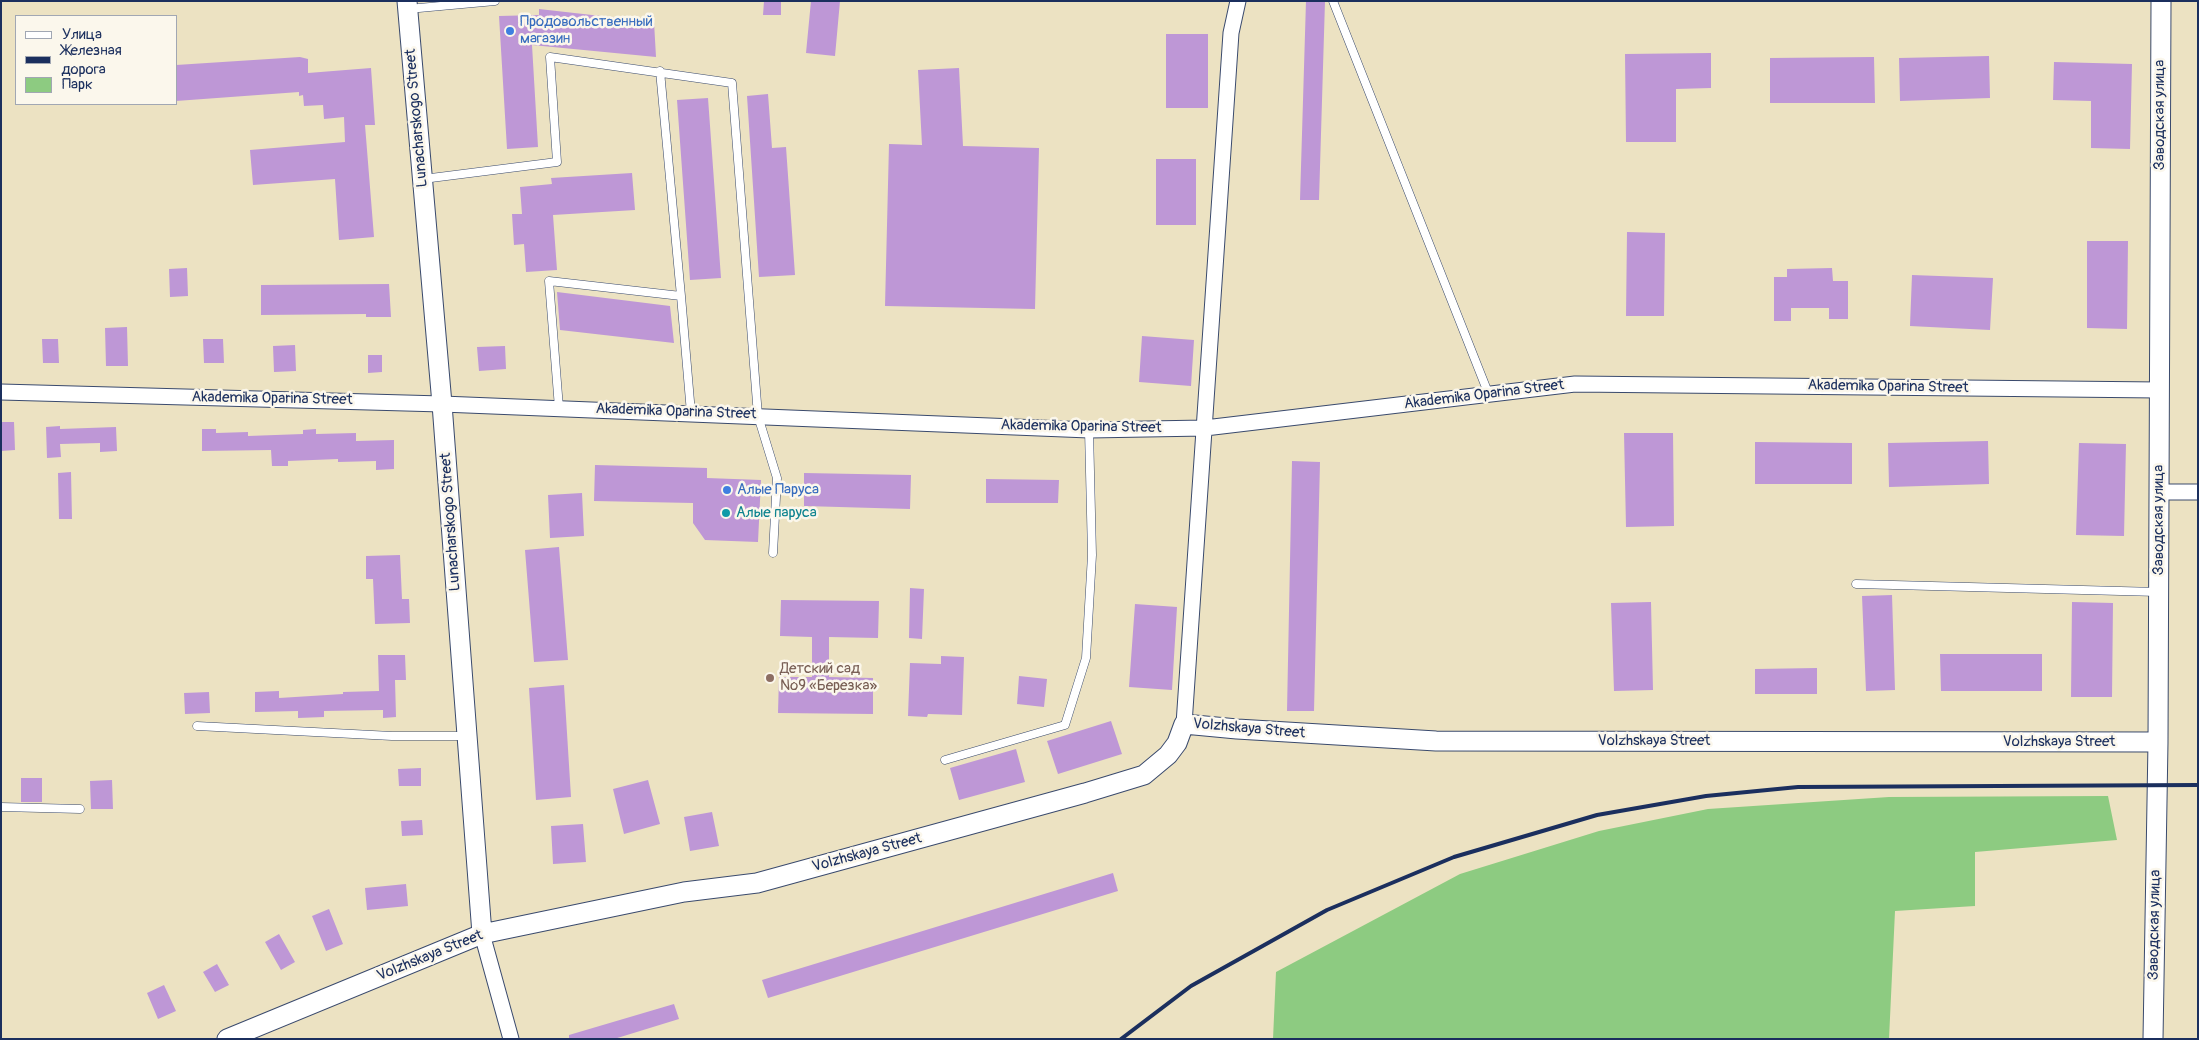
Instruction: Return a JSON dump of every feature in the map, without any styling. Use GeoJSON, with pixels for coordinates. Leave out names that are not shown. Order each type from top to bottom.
{"type":"FeatureCollection","features":[{"type":"Feature","properties":{"kind":"street"},"geometry":{"type":"LineString","coordinates":[[1184,724],[1231,33],[1238,1]]}},
{"type":"Feature","properties":{"kind":"street","name":"Заводская улица"},"geometry":{"type":"LineString","coordinates":[[2153,1039],[2158,742],[2161,1]]}},
{"type":"Feature","properties":{"kind":"street","name":"Lunacharskogo Street"},"geometry":{"type":"LineString","coordinates":[[407,5],[442,404],[482,934],[511,1039]]}},
{"type":"Feature","properties":{"kind":"street","name":"Akademika Oparina Street"},"geometry":{"type":"LineString","coordinates":[[1,392],[559,408],[1089,430],[1205,428],[1575,384],[2159,390]]}},
{"type":"Feature","properties":{"kind":"street"},"geometry":{"type":"LineString","coordinates":[[2159,492],[2198,492]]}},
{"type":"Feature","properties":{"kind":"street","name":"Volzhskaya Street"},"geometry":{"type":"LineString","coordinates":[[226,1039],[482,934],[684,892],[757,883],[1093,791],[1144,775],[1160,763],[1177,743],[1184,724],[1237,730],[1436,741],[2158,742]]}},
{"type":"Feature","properties":{"kind":"lane"},"geometry":{"type":"LineString","coordinates":[[407,5],[495,1]]}},
{"type":"Feature","properties":{"kind":"lane"},"geometry":{"type":"LineString","coordinates":[[1333,1],[1489,395]]}},
{"type":"Feature","properties":{"kind":"lane"},"geometry":{"type":"LineString","coordinates":[[423,179],[557,162],[550,57],[660,71],[732,83],[758,416],[777,478],[773,553]]}},
{"type":"Feature","properties":{"kind":"lane"},"geometry":{"type":"LineString","coordinates":[[660,71],[690,413]]}},
{"type":"Feature","properties":{"kind":"lane"},"geometry":{"type":"LineString","coordinates":[[559,408],[549,281],[681,296]]}},
{"type":"Feature","properties":{"kind":"lane"},"geometry":{"type":"LineString","coordinates":[[945,760],[1065,725],[1086,658],[1092,555],[1089,430]]}},
{"type":"Feature","properties":{"kind":"lane"},"geometry":{"type":"LineString","coordinates":[[1856,584],[2158,592]]}},
{"type":"Feature","properties":{"kind":"lane"},"geometry":{"type":"LineString","coordinates":[[197,726],[392,736],[468,736]]}},
{"type":"Feature","properties":{"kind":"lane"},"geometry":{"type":"LineString","coordinates":[[1,807],[80,809]]}},
{"type":"Feature","properties":{"kind":"green space"},"geometry":{"type":"Polygon","coordinates":[[[2108,796],[2117,840],[1975,852],[1975,906],[1895,911],[1889,1039],[1273,1039],[1276,972],[1460,874],[1599,831],[1708,809],[1889,797],[2108,796]]]}},
{"type":"Feature","properties":{"kind":"building"},"geometry":{"type":"Polygon","coordinates":[[[764,1],[781,1],[781,15],[763,15],[764,1]]]}},
{"type":"Feature","properties":{"kind":"building"},"geometry":{"type":"Polygon","coordinates":[[[811,1],[840,1],[835,56],[806,53],[811,1]]]}},
{"type":"Feature","properties":{"kind":"building"},"geometry":{"type":"Polygon","coordinates":[[[1306,1],[1325,1],[1319,200],[1300,200],[1306,1]]]}},
{"type":"Feature","properties":{"kind":"building"},"geometry":{"type":"Polygon","coordinates":[[[539,9],[654,22],[656,57],[532,45],[538,147],[507,149],[499,16],[539,15],[539,9]]]}},
{"type":"Feature","properties":{"kind":"building"},"geometry":{"type":"Polygon","coordinates":[[[1166,34],[1208,34],[1208,108],[1166,108],[1166,34]]]}},
{"type":"Feature","properties":{"kind":"building"},"geometry":{"type":"Polygon","coordinates":[[[1711,53],[1711,88],[1676,89],[1676,142],[1626,142],[1625,54],[1711,53]]]}},
{"type":"Feature","properties":{"kind":"building"},"geometry":{"type":"Polygon","coordinates":[[[1989,56],[1990,98],[1900,101],[1899,58],[1989,56]]]}},
{"type":"Feature","properties":{"kind":"building"},"geometry":{"type":"Polygon","coordinates":[[[300,57],[308,59],[308,73],[371,68],[375,125],[365,125],[374,237],[339,240],[335,179],[253,185],[250,150],[345,142],[344,117],[324,119],[323,105],[304,106],[303,95],[299,96],[299,92],[178,101],[178,65],[300,57]]]}},
{"type":"Feature","properties":{"kind":"building"},"geometry":{"type":"Polygon","coordinates":[[[1874,57],[1875,103],[1770,103],[1770,58],[1874,57]]]}},
{"type":"Feature","properties":{"kind":"building"},"geometry":{"type":"Polygon","coordinates":[[[2054,62],[2132,64],[2130,149],[2091,148],[2091,101],[2053,100],[2054,62]]]}},
{"type":"Feature","properties":{"kind":"building"},"geometry":{"type":"Polygon","coordinates":[[[959,68],[963,146],[1039,148],[1035,309],[885,306],[889,144],[922,145],[918,70],[959,68]]]}},
{"type":"Feature","properties":{"kind":"building"},"geometry":{"type":"Polygon","coordinates":[[[768,94],[772,148],[786,147],[795,275],[759,277],[747,96],[768,94]]]}},
{"type":"Feature","properties":{"kind":"building"},"geometry":{"type":"Polygon","coordinates":[[[708,98],[721,278],[690,280],[677,100],[708,98]]]}},
{"type":"Feature","properties":{"kind":"building"},"geometry":{"type":"Polygon","coordinates":[[[1156,159],[1196,159],[1196,225],[1156,225],[1156,159]]]}},
{"type":"Feature","properties":{"kind":"building"},"geometry":{"type":"Polygon","coordinates":[[[632,173],[635,210],[553,215],[557,270],[526,272],[524,244],[514,245],[512,214],[522,214],[520,187],[552,184],[551,178],[632,173]]]}},
{"type":"Feature","properties":{"kind":"building"},"geometry":{"type":"Polygon","coordinates":[[[1627,232],[1665,233],[1664,316],[1626,316],[1627,232]]]}},
{"type":"Feature","properties":{"kind":"building"},"geometry":{"type":"Polygon","coordinates":[[[2087,241],[2128,241],[2127,329],[2087,328],[2087,241]]]}},
{"type":"Feature","properties":{"kind":"building"},"geometry":{"type":"Polygon","coordinates":[[[187,268],[188,296],[170,297],[169,269],[187,268]]]}},
{"type":"Feature","properties":{"kind":"building"},"geometry":{"type":"Polygon","coordinates":[[[1832,268],[1833,281],[1848,281],[1848,319],[1829,319],[1829,308],[1791,308],[1791,321],[1774,321],[1774,277],[1787,277],[1787,269],[1832,268]]]}},
{"type":"Feature","properties":{"kind":"building"},"geometry":{"type":"Polygon","coordinates":[[[1912,275],[1993,278],[1990,330],[1910,326],[1912,275]]]}},
{"type":"Feature","properties":{"kind":"building"},"geometry":{"type":"Polygon","coordinates":[[[389,284],[391,317],[366,317],[366,314],[261,315],[261,285],[389,284]]]}},
{"type":"Feature","properties":{"kind":"building"},"geometry":{"type":"Polygon","coordinates":[[[557,292],[670,306],[674,343],[560,330],[557,292]]]}},
{"type":"Feature","properties":{"kind":"building"},"geometry":{"type":"Polygon","coordinates":[[[127,327],[128,366],[106,366],[105,328],[127,327]]]}},
{"type":"Feature","properties":{"kind":"building"},"geometry":{"type":"Polygon","coordinates":[[[1142,336],[1194,340],[1191,386],[1139,382],[1142,336]]]}},
{"type":"Feature","properties":{"kind":"building"},"geometry":{"type":"Polygon","coordinates":[[[42,339],[58,339],[59,363],[43,363],[42,339]]]}},
{"type":"Feature","properties":{"kind":"building"},"geometry":{"type":"Polygon","coordinates":[[[203,339],[223,339],[224,363],[204,363],[203,339]]]}},
{"type":"Feature","properties":{"kind":"building"},"geometry":{"type":"Polygon","coordinates":[[[295,345],[296,371],[274,372],[273,346],[295,345]]]}},
{"type":"Feature","properties":{"kind":"building"},"geometry":{"type":"Polygon","coordinates":[[[505,346],[506,369],[479,371],[477,347],[505,346]]]}},
{"type":"Feature","properties":{"kind":"building"},"geometry":{"type":"Polygon","coordinates":[[[368,355],[382,355],[382,372],[368,373],[368,355]]]}},
{"type":"Feature","properties":{"kind":"building"},"geometry":{"type":"Polygon","coordinates":[[[1,422],[14,422],[15,450],[1,451],[1,422]]]}},
{"type":"Feature","properties":{"kind":"building"},"geometry":{"type":"Polygon","coordinates":[[[60,426],[60,429],[116,427],[117,451],[100,452],[100,443],[60,444],[61,457],[47,458],[46,427],[60,426]]]}},
{"type":"Feature","properties":{"kind":"building"},"geometry":{"type":"Polygon","coordinates":[[[202,429],[216,429],[216,433],[248,432],[248,436],[303,434],[303,430],[316,429],[316,434],[356,433],[356,441],[394,440],[394,469],[376,470],[376,461],[338,462],[338,459],[288,461],[288,466],[272,466],[271,450],[202,451],[202,429]]]}},
{"type":"Feature","properties":{"kind":"building"},"geometry":{"type":"Polygon","coordinates":[[[1624,433],[1673,433],[1674,526],[1626,527],[1624,433]]]}},
{"type":"Feature","properties":{"kind":"building"},"geometry":{"type":"Polygon","coordinates":[[[1988,441],[1989,484],[1889,487],[1888,443],[1988,441]]]}},
{"type":"Feature","properties":{"kind":"building"},"geometry":{"type":"Polygon","coordinates":[[[1755,442],[1852,443],[1852,484],[1755,484],[1755,442]]]}},
{"type":"Feature","properties":{"kind":"building"},"geometry":{"type":"Polygon","coordinates":[[[2079,443],[2126,444],[2124,536],[2076,535],[2079,443]]]}},
{"type":"Feature","properties":{"kind":"building"},"geometry":{"type":"Polygon","coordinates":[[[1292,461],[1320,462],[1314,711],[1287,711],[1292,461]]]}},
{"type":"Feature","properties":{"kind":"building"},"geometry":{"type":"Polygon","coordinates":[[[595,465],[707,468],[707,478],[761,480],[758,542],[705,540],[693,523],[693,503],[594,501],[595,465]]]}},
{"type":"Feature","properties":{"kind":"building"},"geometry":{"type":"Polygon","coordinates":[[[71,472],[72,519],[59,519],[58,473],[71,472]]]}},
{"type":"Feature","properties":{"kind":"building"},"geometry":{"type":"Polygon","coordinates":[[[804,473],[911,475],[910,509],[804,506],[804,473]]]}},
{"type":"Feature","properties":{"kind":"building"},"geometry":{"type":"Polygon","coordinates":[[[986,479],[1059,480],[1058,503],[986,503],[986,479]]]}},
{"type":"Feature","properties":{"kind":"building"},"geometry":{"type":"Polygon","coordinates":[[[582,493],[584,536],[550,538],[548,495],[582,493]]]}},
{"type":"Feature","properties":{"kind":"building"},"geometry":{"type":"Polygon","coordinates":[[[559,547],[568,660],[534,662],[525,550],[559,547]]]}},
{"type":"Feature","properties":{"kind":"building"},"geometry":{"type":"Polygon","coordinates":[[[400,555],[402,599],[409,599],[410,623],[375,624],[373,579],[366,579],[366,556],[400,555]]]}},
{"type":"Feature","properties":{"kind":"building"},"geometry":{"type":"Polygon","coordinates":[[[910,588],[924,589],[922,639],[909,638],[910,588]]]}},
{"type":"Feature","properties":{"kind":"building"},"geometry":{"type":"Polygon","coordinates":[[[1892,595],[1895,690],[1866,691],[1862,596],[1892,595]]]}},
{"type":"Feature","properties":{"kind":"building"},"geometry":{"type":"Polygon","coordinates":[[[781,600],[879,601],[878,638],[829,637],[829,677],[873,678],[873,714],[778,713],[779,677],[812,677],[812,637],[780,636],[781,600]]]}},
{"type":"Feature","properties":{"kind":"building"},"geometry":{"type":"Polygon","coordinates":[[[1651,602],[1653,690],[1614,691],[1611,603],[1651,602]]]}},
{"type":"Feature","properties":{"kind":"building"},"geometry":{"type":"Polygon","coordinates":[[[2072,602],[2113,603],[2112,697],[2071,697],[2072,602]]]}},
{"type":"Feature","properties":{"kind":"building"},"geometry":{"type":"Polygon","coordinates":[[[1135,604],[1177,607],[1172,690],[1129,687],[1135,604]]]}},
{"type":"Feature","properties":{"kind":"building"},"geometry":{"type":"Polygon","coordinates":[[[1940,654],[2042,654],[2042,691],[1941,691],[1940,654]]]}},
{"type":"Feature","properties":{"kind":"building"},"geometry":{"type":"Polygon","coordinates":[[[378,655],[405,655],[406,680],[395,680],[396,717],[383,718],[383,710],[324,711],[324,717],[298,718],[298,711],[255,712],[255,692],[279,691],[279,698],[343,694],[343,692],[379,691],[378,655]]]}},
{"type":"Feature","properties":{"kind":"building"},"geometry":{"type":"Polygon","coordinates":[[[941,656],[964,657],[962,715],[928,714],[927,717],[908,716],[910,663],[941,664],[941,656]]]}},
{"type":"Feature","properties":{"kind":"building"},"geometry":{"type":"Polygon","coordinates":[[[1817,668],[1817,694],[1755,694],[1755,669],[1817,668]]]}},
{"type":"Feature","properties":{"kind":"building"},"geometry":{"type":"Polygon","coordinates":[[[1019,676],[1047,679],[1044,707],[1017,704],[1019,676]]]}},
{"type":"Feature","properties":{"kind":"building"},"geometry":{"type":"Polygon","coordinates":[[[564,685],[571,797],[536,800],[529,688],[564,685]]]}},
{"type":"Feature","properties":{"kind":"building"},"geometry":{"type":"Polygon","coordinates":[[[209,692],[210,713],[185,714],[184,693],[209,692]]]}},
{"type":"Feature","properties":{"kind":"building"},"geometry":{"type":"Polygon","coordinates":[[[1111,721],[1122,754],[1058,774],[1047,741],[1111,721]]]}},
{"type":"Feature","properties":{"kind":"building"},"geometry":{"type":"Polygon","coordinates":[[[1016,749],[1025,782],[959,800],[950,768],[1016,749]]]}},
{"type":"Feature","properties":{"kind":"building"},"geometry":{"type":"Polygon","coordinates":[[[421,768],[421,786],[399,786],[398,769],[421,768]]]}},
{"type":"Feature","properties":{"kind":"building"},"geometry":{"type":"Polygon","coordinates":[[[21,778],[42,778],[42,802],[21,802],[21,778]]]}},
{"type":"Feature","properties":{"kind":"building"},"geometry":{"type":"Polygon","coordinates":[[[112,780],[113,809],[91,809],[90,781],[112,780]]]}},
{"type":"Feature","properties":{"kind":"building"},"geometry":{"type":"Polygon","coordinates":[[[648,780],[660,824],[624,834],[613,789],[648,780]]]}},
{"type":"Feature","properties":{"kind":"building"},"geometry":{"type":"Polygon","coordinates":[[[712,812],[719,846],[690,851],[684,817],[712,812]]]}},
{"type":"Feature","properties":{"kind":"building"},"geometry":{"type":"Polygon","coordinates":[[[422,820],[423,835],[402,836],[401,821],[422,820]]]}},
{"type":"Feature","properties":{"kind":"building"},"geometry":{"type":"Polygon","coordinates":[[[583,824],[586,862],[553,864],[551,826],[583,824]]]}},
{"type":"Feature","properties":{"kind":"building"},"geometry":{"type":"Polygon","coordinates":[[[1113,873],[1118,891],[768,998],[762,980],[1113,873]]]}},
{"type":"Feature","properties":{"kind":"building"},"geometry":{"type":"Polygon","coordinates":[[[406,884],[408,906],[367,910],[365,888],[406,884]]]}},
{"type":"Feature","properties":{"kind":"building"},"geometry":{"type":"Polygon","coordinates":[[[329,909],[343,944],[326,951],[312,916],[329,909]]]}},
{"type":"Feature","properties":{"kind":"building"},"geometry":{"type":"Polygon","coordinates":[[[279,934],[295,962],[281,970],[265,942],[279,934]]]}},
{"type":"Feature","properties":{"kind":"building"},"geometry":{"type":"Polygon","coordinates":[[[217,964],[229,985],[215,992],[203,972],[217,964]]]}},
{"type":"Feature","properties":{"kind":"building"},"geometry":{"type":"Polygon","coordinates":[[[164,985],[176,1011],[158,1019],[147,993],[164,985]]]}},
{"type":"Feature","properties":{"kind":"building"},"geometry":{"type":"Polygon","coordinates":[[[674,1004],[679,1019],[614,1039],[569,1039],[569,1035],[674,1004]]]}},
{"type":"Feature","properties":{"kind":"railway"},"geometry":{"type":"LineString","coordinates":[[1121,1039],[1191,986],[1327,910],[1454,857],[1597,815],[1706,796],[1798,787],[2198,785]]}},
{"type":"Feature","properties":{"kind":"place","name":"Продовольственный магазин"},"geometry":{"type":"Point","coordinates":[510,31]}},
{"type":"Feature","properties":{"kind":"place","name":"Алые Паруса"},"geometry":{"type":"Point","coordinates":[727,490]}},
{"type":"Feature","properties":{"kind":"place","name":"Алые паруса"},"geometry":{"type":"Point","coordinates":[726,513]}},
{"type":"Feature","properties":{"kind":"place","name":"Детский сад №9 «Березка»"},"geometry":{"type":"Point","coordinates":[770,678]}}]}
